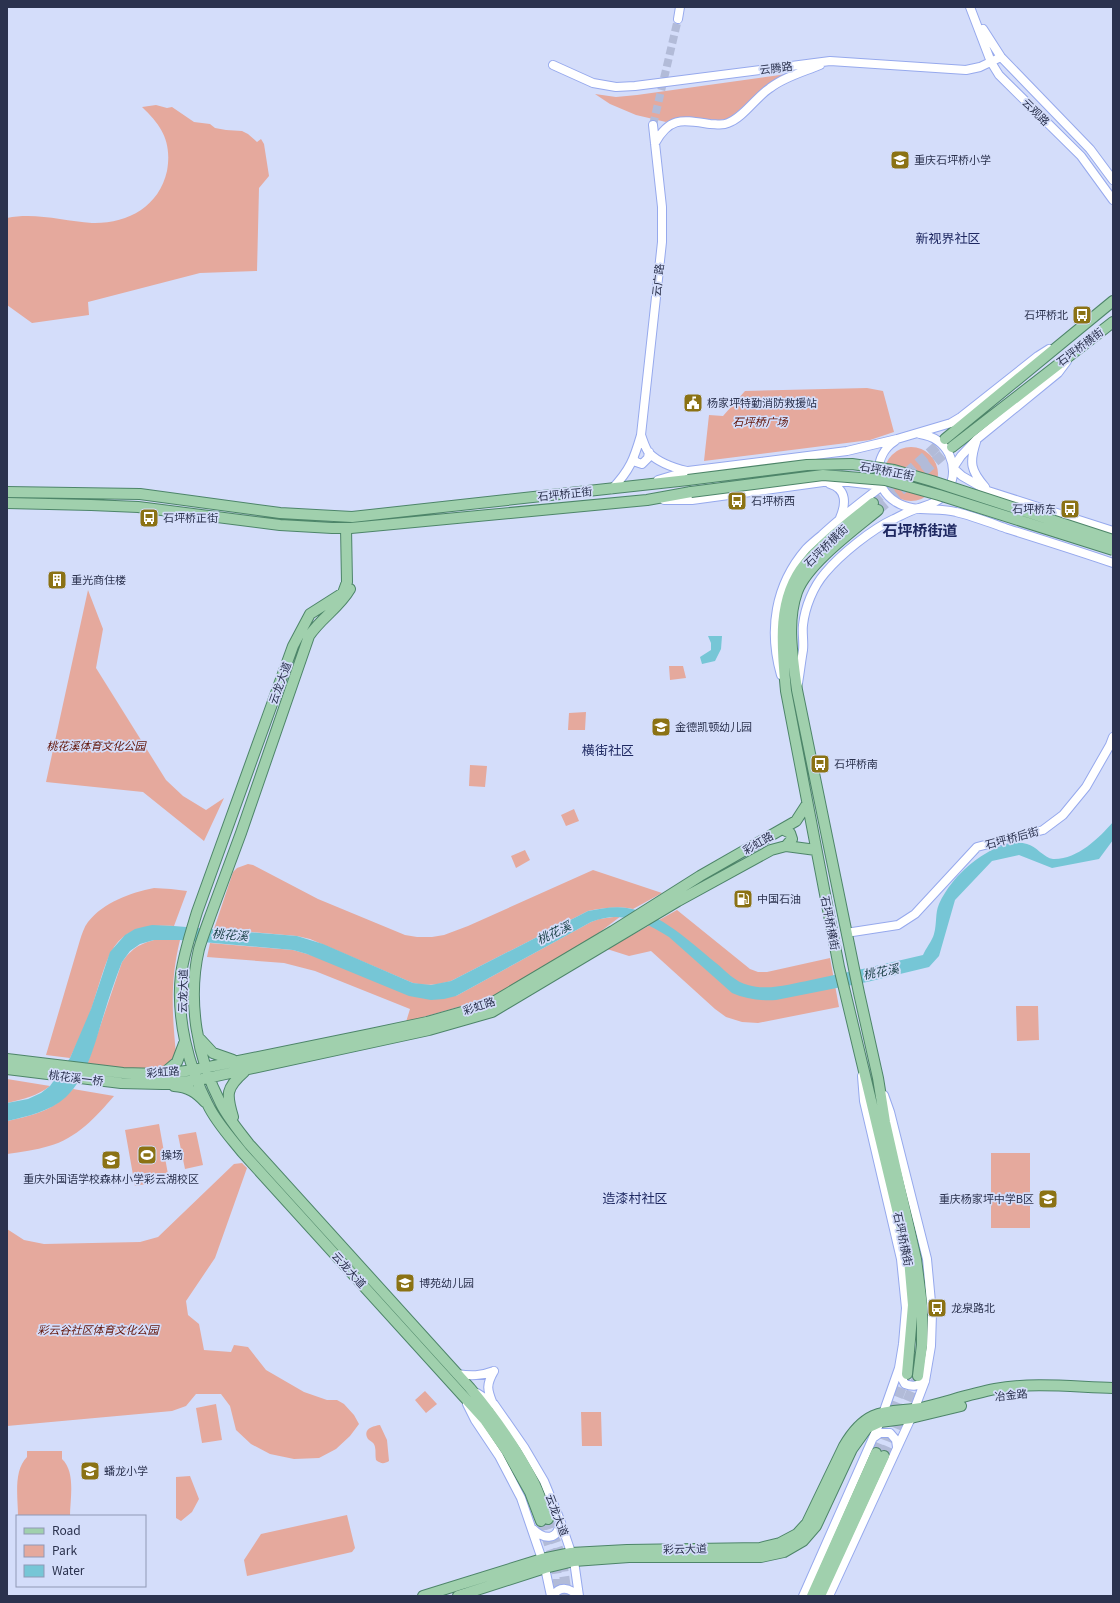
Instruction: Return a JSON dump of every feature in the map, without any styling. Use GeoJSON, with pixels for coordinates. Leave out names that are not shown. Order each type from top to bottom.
{"type":"FeatureCollection","features":[{"type":"Feature","properties":{"kind":"main road","name":"石坪桥横街"},"geometry":{"type":"LineString","coordinates":[[1113,301],[1067,339],[949,443],[1113,322]]}},
{"type":"Feature","properties":{"kind":"main road","name":"石坪桥正街"},"geometry":{"type":"LineString","coordinates":[[7,492],[140,494],[280,513],[352,517],[612,489],[688,476],[807,465],[852,464],[894,470],[932,481],[1113,540]]}},
{"type":"Feature","properties":{"kind":"main road","name":"石坪桥正街"},"geometry":{"type":"LineString","coordinates":[[7,503],[138,507],[280,526],[349,528],[647,500],[691,492],[823,475],[886,480],[946,497],[1113,550]]}},
{"type":"Feature","properties":{"kind":"main road","name":"石坪桥横街"},"geometry":{"type":"LineString","coordinates":[[903,1371],[913,1305],[909,1259],[838,967],[786,691],[782,651],[783,619],[790,589],[804,565],[822,547],[876,506],[810,571],[797,591],[792,628],[792,650],[797,690],[846,933],[878,1078],[885,1122],[916,1259],[922,1306],[922,1378]]}},
{"type":"Feature","properties":{"kind":"main road","name":"云龙大道"},"geometry":{"type":"LineString","coordinates":[[349,528],[348,582],[342,593],[310,614],[294,646],[197,912],[186,948],[181,975],[181,996],[185,1041],[208,1106],[242,1152],[466,1391],[493,1416],[516,1451],[535,1486],[544,1520]]}},
{"type":"Feature","properties":{"kind":"main road","name":"云龙大道"},"geometry":{"type":"LineString","coordinates":[[349,528],[352,581],[351,589],[340,605],[315,626],[309,636],[200,949],[195,976],[195,1016],[198,1036],[209,1078],[221,1105],[238,1130],[457,1374],[466,1391]]}},
{"type":"Feature","properties":{"kind":"main road","name":"彩虹路"},"geometry":{"type":"LineString","coordinates":[[123,1073],[162,1079],[198,1080],[429,1030],[492,1012],[618,933],[700,876],[796,821],[807,804]]}},
{"type":"Feature","properties":{"kind":"main road"},"geometry":{"type":"LineString","coordinates":[[782,829],[790,833],[792,840],[786,846]]}},
{"type":"Feature","properties":{"kind":"main road","name":"彩虹路"},"geometry":{"type":"LineString","coordinates":[[121,1083],[162,1079],[237,1060],[378,1033],[427,1022],[490,1004],[771,850],[786,846],[816,850]]}},
{"type":"Feature","properties":{"kind":"main road"},"geometry":{"type":"LineString","coordinates":[[700,876],[701,883],[708,885]]}},
{"type":"Feature","properties":{"kind":"main road"},"geometry":{"type":"LineString","coordinates":[[198,1036],[213,1053],[237,1060]]}},
{"type":"Feature","properties":{"kind":"main road"},"geometry":{"type":"LineString","coordinates":[[185,1041],[177,1062],[162,1079],[190,1089],[198,1094],[208,1106]]}},
{"type":"Feature","properties":{"kind":"main road"},"geometry":{"type":"LineString","coordinates":[[8,1062],[33,1068]]}},
{"type":"Feature","properties":{"kind":"main road","name":"桃花溪一桥"},"geometry":{"type":"LineString","coordinates":[[33,1068],[123,1073]]}},
{"type":"Feature","properties":{"kind":"main road","name":"桃花溪一桥"},"geometry":{"type":"LineString","coordinates":[[33,1068],[121,1083]]}},
{"type":"Feature","properties":{"kind":"main road"},"geometry":{"type":"LineString","coordinates":[[238,1130],[228,1099],[229,1090],[234,1081],[245,1070]]}},
{"type":"Feature","properties":{"kind":"main road","name":"冶金路"},"geometry":{"type":"LineString","coordinates":[[913,1414],[995,1389],[1040,1386],[1113,1388]]}},
{"type":"Feature","properties":{"kind":"main road","name":"冶金路"},"geometry":{"type":"LineString","coordinates":[[913,1414],[998,1396],[1042,1392],[1113,1394]]}},
{"type":"Feature","properties":{"kind":"main road"},"geometry":{"type":"LineString","coordinates":[[882,1417],[913,1414]]}},
{"type":"Feature","properties":{"kind":"main road","name":"彩云大道"},"geometry":{"type":"LineString","coordinates":[[423,1596],[543,1563],[573,1557],[761,1557],[784,1552],[803,1541],[816,1526],[858,1439],[867,1428],[882,1417]]}},
{"type":"Feature","properties":{"kind":"main road"},"geometry":{"type":"LineString","coordinates":[[812,1596],[880,1454],[820,1596]]}},
{"type":"Feature","properties":{"kind":"main road","name":"彩云大道"},"geometry":{"type":"LineString","coordinates":[[458,1596],[543,1563]]}},
{"type":"Feature","properties":{"kind":"street"},"geometry":{"type":"LineString","coordinates":[[678,19],[680,7]]}},
{"type":"Feature","properties":{"kind":"street","name":"云观路"},"geometry":{"type":"LineString","coordinates":[[970,7],[991,62],[999,75],[1081,156],[1113,200]]}},
{"type":"Feature","properties":{"kind":"street","name":"云观路"},"geometry":{"type":"LineString","coordinates":[[973,15],[1001,57],[1090,149],[1113,180]]}},
{"type":"Feature","properties":{"kind":"street","name":"云腾路"},"geometry":{"type":"LineString","coordinates":[[553,65],[593,83],[616,87],[635,86],[830,61],[966,70],[980,67],[1001,57]]}},
{"type":"Feature","properties":{"kind":"street"},"geometry":{"type":"LineString","coordinates":[[655,142],[661,131],[668,125],[680,121],[719,125],[727,124],[734,120],[770,88],[788,78],[830,61]]}},
{"type":"Feature","properties":{"kind":"street","name":"云广路"},"geometry":{"type":"LineString","coordinates":[[612,489],[622,479],[634,459],[641,435],[662,242],[662,207],[653,125]]}},
{"type":"Feature","properties":{"kind":"street"},"geometry":{"type":"LineString","coordinates":[[641,435],[649,452],[660,461],[688,476],[847,451],[939,428],[961,417],[1038,356],[1067,339]]}},
{"type":"Feature","properties":{"kind":"street"},"geometry":{"type":"LineString","coordinates":[[953,468],[961,456],[977,439],[1058,373],[1074,351]]}},
{"type":"Feature","properties":{"kind":"street"},"geometry":{"type":"LineString","coordinates":[[797,690],[803,648],[803,626],[808,601],[824,573],[873,531],[893,519],[935,503],[942,498],[951,484],[953,468],[944,445],[930,436],[913,434]]}},
{"type":"Feature","properties":{"kind":"street"},"geometry":{"type":"LineString","coordinates":[[897,439],[885,450],[881,457],[879,473],[882,486],[888,496],[895,502],[902,505],[919,508],[955,512],[1113,563]]}},
{"type":"Feature","properties":{"kind":"street"},"geometry":{"type":"LineString","coordinates":[[977,439],[972,455],[972,466],[976,476],[988,491]]}},
{"type":"Feature","properties":{"kind":"street"},"geometry":{"type":"LineString","coordinates":[[634,459],[636,462],[642,464],[648,458],[649,452]]}},
{"type":"Feature","properties":{"kind":"street"},"geometry":{"type":"LineString","coordinates":[[953,468],[962,476],[988,491],[1113,531]]}},
{"type":"Feature","properties":{"kind":"street"},"geometry":{"type":"LineString","coordinates":[[647,500],[692,500],[823,482],[849,482],[882,486]]}},
{"type":"Feature","properties":{"kind":"street"},"geometry":{"type":"LineString","coordinates":[[823,482],[838,487],[843,493],[844,507],[839,519]]}},
{"type":"Feature","properties":{"kind":"street"},"geometry":{"type":"LineString","coordinates":[[786,691],[776,656],[775,619],[778,600],[790,573],[807,549],[839,519],[882,486]]}},
{"type":"Feature","properties":{"kind":"street","name":"石坪桥后街"},"geometry":{"type":"LineString","coordinates":[[846,933],[898,925],[915,914],[977,847],[1043,830],[1063,815],[1086,787],[1113,737]]}},
{"type":"Feature","properties":{"kind":"street"},"geometry":{"type":"LineString","coordinates":[[903,1371],[900,1375],[905,1384],[915,1386],[922,1378]]}},
{"type":"Feature","properties":{"kind":"street"},"geometry":{"type":"LineString","coordinates":[[803,1596],[903,1371]]}},
{"type":"Feature","properties":{"kind":"street"},"geometry":{"type":"LineString","coordinates":[[457,1374],[477,1376],[494,1372],[488,1382],[488,1393],[494,1404]]}},
{"type":"Feature","properties":{"kind":"street"},"geometry":{"type":"LineString","coordinates":[[829,1596],[913,1414],[922,1378]]}},
{"type":"Feature","properties":{"kind":"street","name":"云龙大道"},"geometry":{"type":"LineString","coordinates":[[466,1391],[494,1404],[524,1447],[544,1481],[573,1557],[579,1596]]}},
{"type":"Feature","properties":{"kind":"street","name":"云龙大道"},"geometry":{"type":"LineString","coordinates":[[466,1391],[475,1420],[499,1456],[521,1498],[532,1528],[552,1596]]}},
{"type":"Feature","properties":{"kind":"street"},"geometry":{"type":"LineString","coordinates":[[872,1438],[880,1433],[890,1433],[896,1440],[897,1447]]}},
{"type":"Feature","properties":{"kind":"street"},"geometry":{"type":"LineString","coordinates":[[532,1528],[544,1537],[551,1536],[557,1534],[560,1528],[560,1520]]}},
{"type":"Feature","properties":{"kind":"street"},"geometry":{"type":"LineString","coordinates":[[552,1596],[557,1590],[563,1588],[569,1589],[579,1596]]}},
{"type":"Feature","properties":{"kind":"green space"},"geometry":{"type":"Polygon","coordinates":[[[787,74],[766,87],[732,116],[727,119],[719,120],[679,118],[666,122],[636,115],[610,104],[595,94],[616,97],[637,95],[787,74]]]}},
{"type":"Feature","properties":{"kind":"green space"},"geometry":{"type":"Polygon","coordinates":[[[156,105],[167,108],[172,107],[194,122],[210,124],[215,128],[242,131],[257,142],[261,139],[264,144],[269,176],[259,188],[257,271],[200,273],[88,302],[89,315],[32,323],[7,305],[7,218],[18,216],[39,216],[92,223],[105,223],[140,211],[149,204],[157,194],[163,184],[167,171],[168,151],[164,135],[155,121],[142,107],[156,105]]]}},
{"type":"Feature","properties":{"kind":"green space","name":"石坪桥广场"},"geometry":{"type":"Polygon","coordinates":[[[867,388],[883,391],[894,432],[870,440],[704,461],[709,415],[723,416],[745,391],[867,388]]]}},
{"type":"Feature","properties":{"kind":"green space"},"geometry":{"type":"Polygon","coordinates":[[[906,447],[916,447],[926,451],[934,459],[938,469],[938,479],[934,489],[926,497],[916,501],[906,501],[896,497],[888,489],[884,479],[884,469],[888,459],[896,451],[906,447]]]}},
{"type":"Feature","properties":{"kind":"green space","name":"桃花溪体育文化公园"},"geometry":{"type":"Polygon","coordinates":[[[88,590],[103,629],[96,668],[166,780],[183,796],[206,810],[224,798],[204,841],[143,792],[46,782],[88,590]]]}},
{"type":"Feature","properties":{"kind":"green space"},"geometry":{"type":"Polygon","coordinates":[[[669,666],[683,666],[686,678],[670,680],[669,666]]]}},
{"type":"Feature","properties":{"kind":"green space"},"geometry":{"type":"Polygon","coordinates":[[[586,712],[585,730],[568,730],[569,713],[586,712]]]}},
{"type":"Feature","properties":{"kind":"green space"},"geometry":{"type":"Polygon","coordinates":[[[470,765],[487,766],[485,787],[469,786],[470,765]]]}},
{"type":"Feature","properties":{"kind":"green space"},"geometry":{"type":"Polygon","coordinates":[[[574,809],[579,821],[566,826],[561,815],[574,809]]]}},
{"type":"Feature","properties":{"kind":"green space"},"geometry":{"type":"Polygon","coordinates":[[[525,850],[530,860],[516,868],[511,856],[525,850]]]}},
{"type":"Feature","properties":{"kind":"green space"},"geometry":{"type":"Polygon","coordinates":[[[248,864],[253,865],[318,899],[405,935],[417,937],[444,935],[468,926],[593,870],[662,893],[633,909],[610,908],[588,911],[451,981],[423,985],[413,983],[310,939],[297,936],[214,929],[233,872],[237,868],[248,864]]]}},
{"type":"Feature","properties":{"kind":"green space"},"geometry":{"type":"Polygon","coordinates":[[[154,888],[187,891],[174,926],[153,926],[137,930],[125,936],[116,945],[109,956],[88,1018],[70,1058],[46,1055],[80,940],[87,924],[94,915],[118,899],[154,888]]]}},
{"type":"Feature","properties":{"kind":"green space"},"geometry":{"type":"Polygon","coordinates":[[[677,910],[750,969],[758,972],[767,972],[830,958],[839,1007],[758,1023],[742,1022],[726,1017],[715,1009],[651,951],[629,956],[607,949],[677,910]]]}},
{"type":"Feature","properties":{"kind":"green space"},"geometry":{"type":"Polygon","coordinates":[[[621,916],[592,938],[502,992],[479,1001],[406,1022],[410,1009],[315,971],[284,963],[207,957],[210,943],[293,950],[456,996],[591,922],[599,919],[621,916]]]}},
{"type":"Feature","properties":{"kind":"green space"},"geometry":{"type":"Polygon","coordinates":[[[154,940],[180,940],[173,983],[176,1054],[164,1069],[87,1065],[122,962],[135,948],[154,940]]]}},
{"type":"Feature","properties":{"kind":"green space"},"geometry":{"type":"Polygon","coordinates":[[[1016,1006],[1038,1006],[1039,1040],[1017,1041],[1016,1006]]]}},
{"type":"Feature","properties":{"kind":"green space"},"geometry":{"type":"Polygon","coordinates":[[[7,1079],[50,1086],[35,1095],[7,1103],[7,1079]]]}},
{"type":"Feature","properties":{"kind":"green space"},"geometry":{"type":"Polygon","coordinates":[[[73,1089],[114,1096],[85,1126],[59,1143],[28,1151],[7,1154],[7,1121],[26,1117],[43,1111],[58,1102],[73,1089]]]}},
{"type":"Feature","properties":{"kind":"green space","name":"操场"},"geometry":{"type":"Polygon","coordinates":[[[159,1124],[169,1180],[135,1186],[125,1130],[159,1124]]]}},
{"type":"Feature","properties":{"kind":"green space"},"geometry":{"type":"Polygon","coordinates":[[[196,1132],[203,1165],[185,1169],[178,1135],[196,1132]]]}},
{"type":"Feature","properties":{"kind":"green space"},"geometry":{"type":"Polygon","coordinates":[[[991,1153],[1030,1153],[1030,1228],[991,1228],[991,1153]]]}},
{"type":"Feature","properties":{"kind":"green space","name":"彩云谷社区体育文化公园"},"geometry":{"type":"Polygon","coordinates":[[[242,1163],[247,1168],[215,1258],[186,1301],[188,1315],[199,1324],[204,1350],[231,1352],[234,1345],[248,1347],[266,1370],[304,1392],[327,1400],[337,1400],[344,1404],[354,1415],[359,1424],[350,1436],[336,1449],[319,1458],[294,1459],[270,1454],[251,1444],[236,1430],[230,1406],[221,1394],[196,1394],[186,1406],[172,1411],[7,1426],[7,1229],[24,1240],[44,1244],[140,1242],[158,1237],[234,1164],[242,1163]]]}},
{"type":"Feature","properties":{"kind":"green space"},"geometry":{"type":"Polygon","coordinates":[[[425,1391],[437,1404],[426,1413],[415,1400],[425,1391]]]}},
{"type":"Feature","properties":{"kind":"green space"},"geometry":{"type":"Polygon","coordinates":[[[216,1404],[222,1440],[202,1443],[196,1408],[216,1404]]]}},
{"type":"Feature","properties":{"kind":"green space"},"geometry":{"type":"Polygon","coordinates":[[[581,1412],[601,1412],[602,1446],[582,1446],[581,1412]]]}},
{"type":"Feature","properties":{"kind":"green space"},"geometry":{"type":"Polygon","coordinates":[[[380,1425],[387,1440],[389,1461],[384,1463],[376,1460],[375,1445],[368,1439],[366,1433],[367,1430],[374,1426],[380,1425]]]}},
{"type":"Feature","properties":{"kind":"green space"},"geometry":{"type":"Polygon","coordinates":[[[27,1451],[62,1451],[62,1459],[66,1464],[71,1478],[70,1515],[18,1515],[18,1477],[27,1457],[27,1451]]]}},
{"type":"Feature","properties":{"kind":"green space"},"geometry":{"type":"Polygon","coordinates":[[[190,1476],[199,1499],[192,1512],[181,1521],[176,1518],[176,1477],[190,1476]]]}},
{"type":"Feature","properties":{"kind":"green space"},"geometry":{"type":"Polygon","coordinates":[[[347,1515],[355,1548],[352,1552],[247,1576],[244,1560],[261,1534],[347,1515]]]}},
{"type":"Feature","properties":{"kind":"water"},"geometry":{"type":"Polygon","coordinates":[[[708,636],[722,636],[721,649],[715,661],[702,664],[700,657],[711,650],[711,643],[708,636]]]}},
{"type":"Feature","properties":{"kind":"water","name":"桃花溪"},"geometry":{"type":"Polygon","coordinates":[[[1113,822],[1113,840],[1099,859],[1052,868],[1019,855],[992,861],[955,900],[939,956],[929,967],[867,982],[776,1000],[754,999],[732,993],[669,937],[641,922],[622,917],[612,917],[591,922],[456,996],[431,1000],[409,996],[307,954],[293,950],[180,940],[154,940],[140,944],[130,951],[122,962],[90,1058],[74,1089],[66,1097],[45,1110],[7,1121],[7,1103],[28,1099],[41,1093],[50,1086],[70,1058],[91,1009],[110,952],[125,935],[135,929],[152,925],[297,936],[323,944],[413,983],[431,985],[451,981],[588,911],[622,907],[640,911],[663,922],[743,984],[756,987],[771,987],[853,971],[923,955],[934,934],[936,915],[940,901],[950,885],[975,860],[996,848],[1006,844],[1017,843],[1030,845],[1046,857],[1053,859],[1071,856],[1087,847],[1113,822]]]}},
{"type":"Feature","properties":{"kind":"tunnel"},"geometry":{"type":"LineString","coordinates":[[653,125],[678,19]]}},
{"type":"Feature","properties":{"kind":"tunnel"},"geometry":{"type":"LineString","coordinates":[[873,503],[945,439]]}},
{"type":"Feature","properties":{"kind":"tunnel"},"geometry":{"type":"LineString","coordinates":[[878,510],[952,447]]}},
{"type":"Feature","properties":{"kind":"tunnel"},"geometry":{"type":"LineString","coordinates":[[876,1453],[907,1374]]}},
{"type":"Feature","properties":{"kind":"tunnel"},"geometry":{"type":"LineString","coordinates":[[884,1456],[918,1376]]}},
{"type":"Feature","properties":{"kind":"tunnel"},"geometry":{"type":"LineString","coordinates":[[548,1519],[562,1560],[567,1596]]}},
{"type":"Feature","properties":{"kind":"tunnel"},"geometry":{"type":"LineString","coordinates":[[541,1521],[555,1562],[560,1596]]}},
{"type":"Feature","properties":{"kind":"place","name":"重庆石坪桥小学"},"geometry":{"type":"Point","coordinates":[900,160]}},
{"type":"Feature","properties":{"kind":"place","name":"石坪桥北"},"geometry":{"type":"Point","coordinates":[1082,315]}},
{"type":"Feature","properties":{"kind":"place","name":"杨家坪特勤消防救援站"},"geometry":{"type":"Point","coordinates":[693,403]}},
{"type":"Feature","properties":{"kind":"place","name":"石坪桥西"},"geometry":{"type":"Point","coordinates":[737,501]}},
{"type":"Feature","properties":{"kind":"place","name":"石坪桥东"},"geometry":{"type":"Point","coordinates":[1070,509]}},
{"type":"Feature","properties":{"kind":"place","name":"石坪桥正街"},"geometry":{"type":"Point","coordinates":[149,518]}},
{"type":"Feature","properties":{"kind":"place","name":"重光商住楼"},"geometry":{"type":"Point","coordinates":[57,580]}},
{"type":"Feature","properties":{"kind":"place","name":"金德凯顿幼儿园"},"geometry":{"type":"Point","coordinates":[661,727]}},
{"type":"Feature","properties":{"kind":"place","name":"石坪桥南"},"geometry":{"type":"Point","coordinates":[820,764]}},
{"type":"Feature","properties":{"kind":"place","name":"中国石油"},"geometry":{"type":"Point","coordinates":[743,899]}},
{"type":"Feature","properties":{"kind":"place","name":"操场"},"geometry":{"type":"Point","coordinates":[147,1155]}},
{"type":"Feature","properties":{"kind":"place","name":"重庆外国语学校森林小学彩云湖校区"},"geometry":{"type":"Point","coordinates":[111,1160]}},
{"type":"Feature","properties":{"kind":"place","name":"重庆杨家坪中学B区"},"geometry":{"type":"Point","coordinates":[1048,1199]}},
{"type":"Feature","properties":{"kind":"place","name":"博苑幼儿园"},"geometry":{"type":"Point","coordinates":[405,1283]}},
{"type":"Feature","properties":{"kind":"place","name":"龙泉路北"},"geometry":{"type":"Point","coordinates":[937,1308]}},
{"type":"Feature","properties":{"kind":"place","name":"蟠龙小学"},"geometry":{"type":"Point","coordinates":[90,1471]}},
{"type":"Feature","properties":{"kind":"district","name":"新视界社区"},"geometry":{"type":"Point","coordinates":[948,238]}},
{"type":"Feature","properties":{"kind":"district","name":"石坪桥街道"},"geometry":{"type":"Point","coordinates":[920,531]}},
{"type":"Feature","properties":{"kind":"district","name":"横街社区"},"geometry":{"type":"Point","coordinates":[608,750]}},
{"type":"Feature","properties":{"kind":"district","name":"造漆村社区"},"geometry":{"type":"Point","coordinates":[635,1198]}}]}
